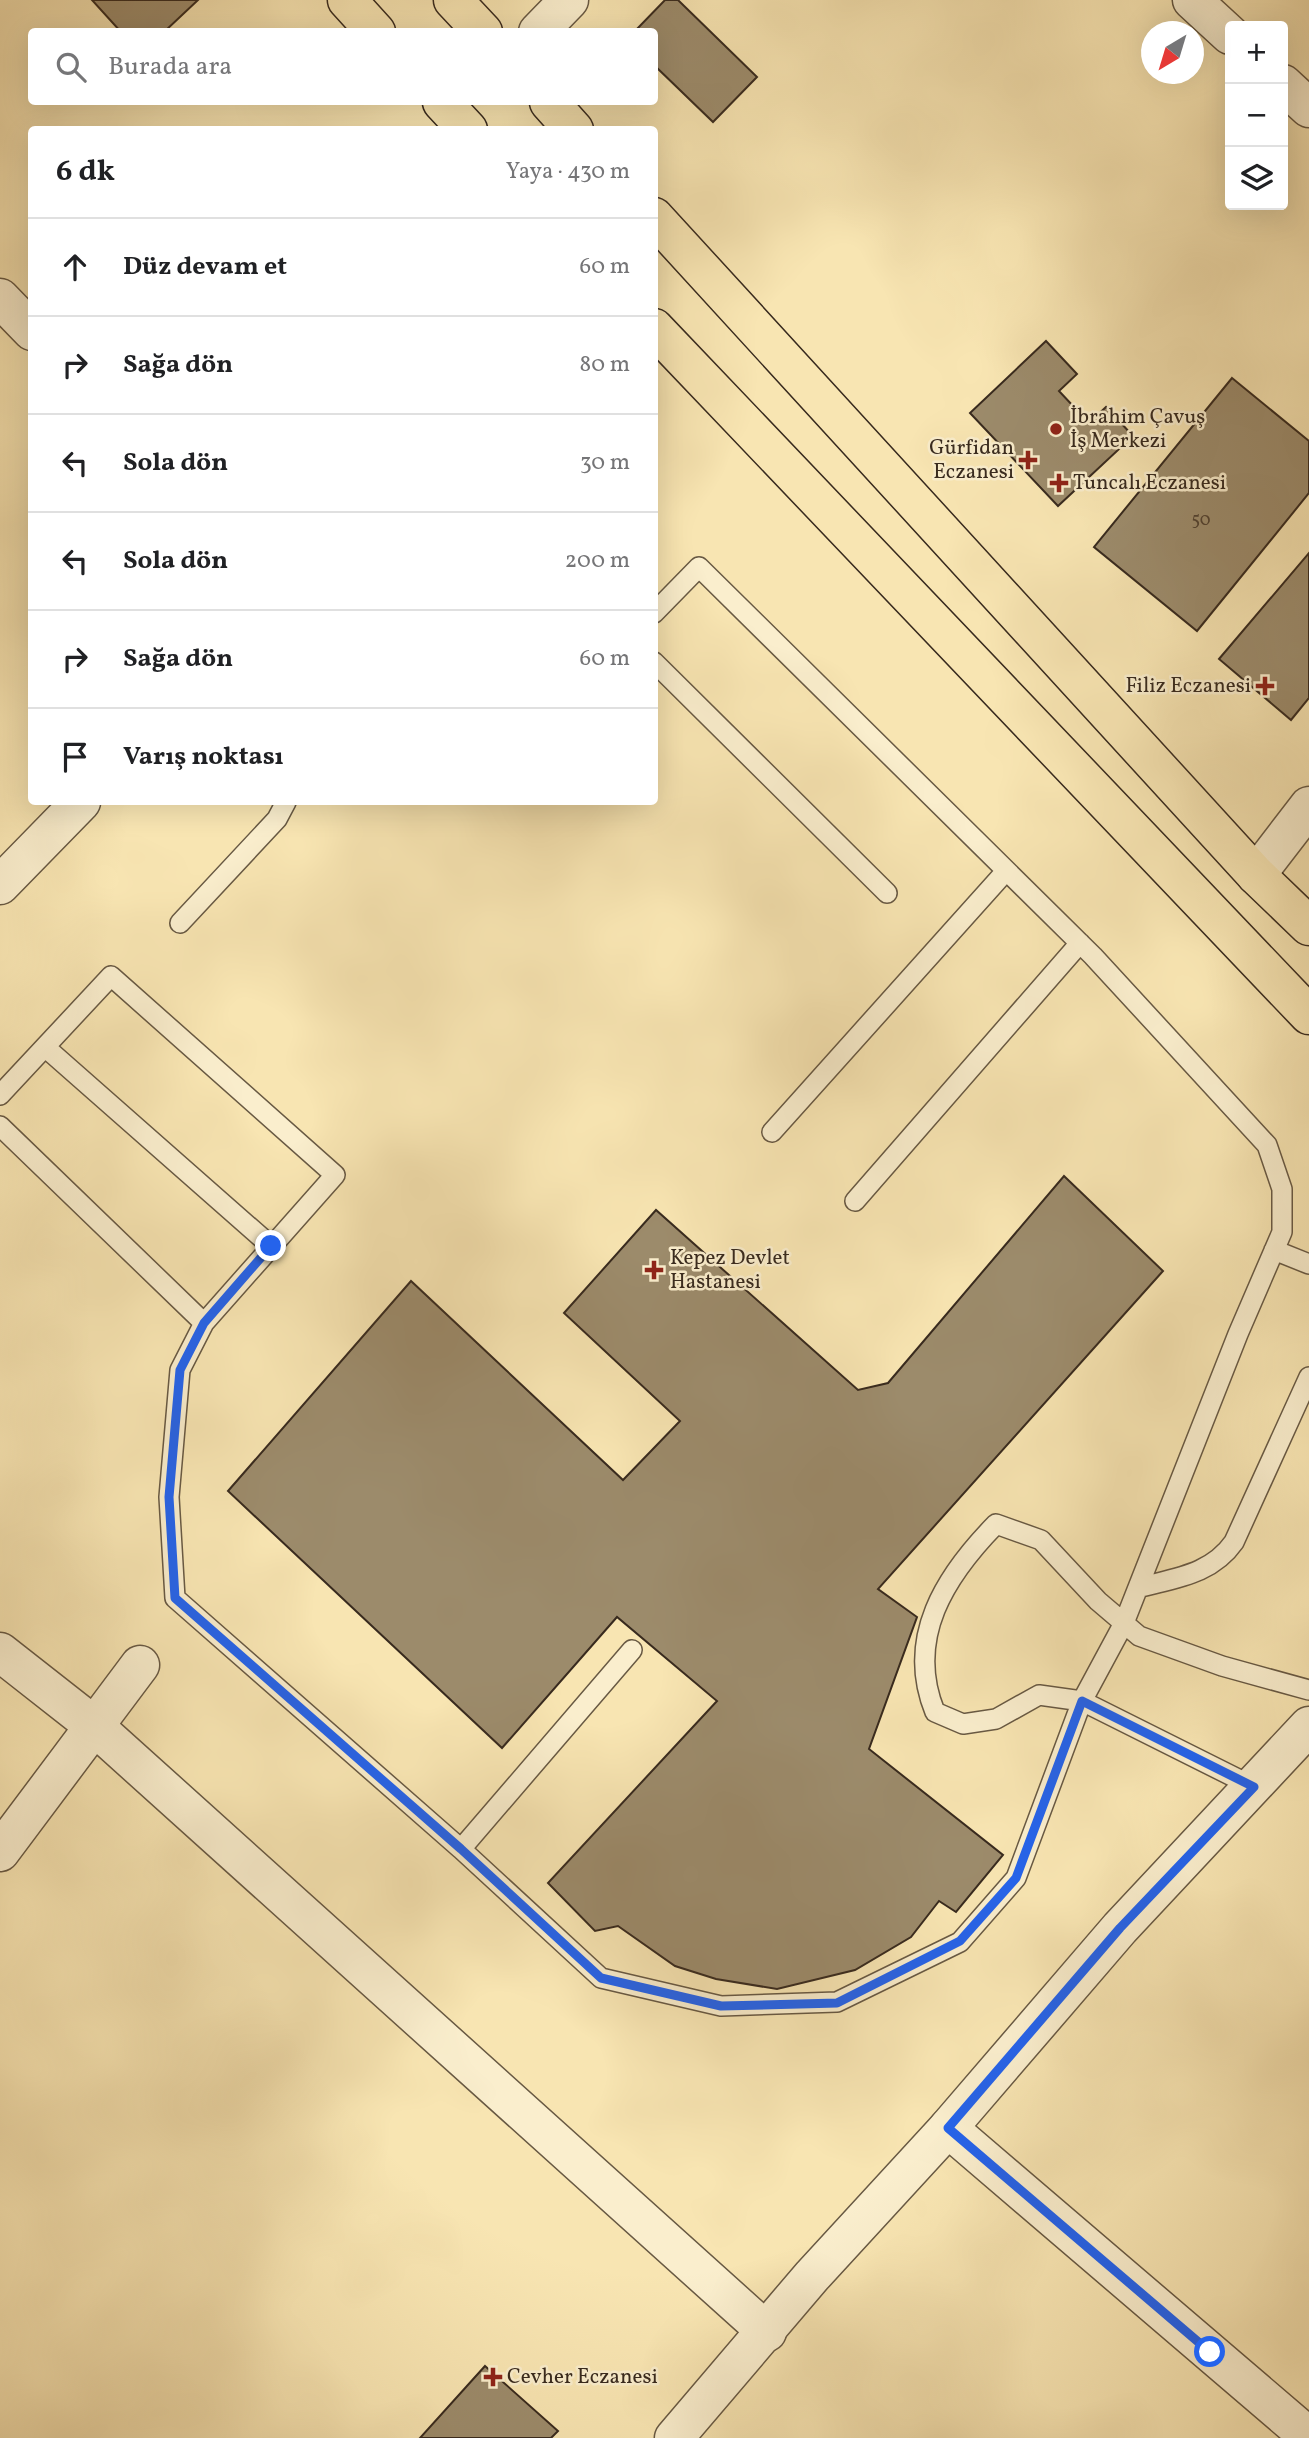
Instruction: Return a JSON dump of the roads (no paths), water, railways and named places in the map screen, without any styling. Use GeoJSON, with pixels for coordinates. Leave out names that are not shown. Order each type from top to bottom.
{"type":"FeatureCollection","features":[{"type":"Feature","properties":{"kind":"main road"},"geometry":{"type":"LineString","coordinates":[[347,0],[372,28]]}},
{"type":"Feature","properties":{"kind":"main road"},"geometry":{"type":"LineString","coordinates":[[453,0],[479,28]]}},
{"type":"Feature","properties":{"kind":"main road"},"geometry":{"type":"LineString","coordinates":[[445,105],[464,126]]}},
{"type":"Feature","properties":{"kind":"main road"},"geometry":{"type":"LineString","coordinates":[[552,105],[570,126]]}},
{"type":"Feature","properties":{"kind":"main road"},"geometry":{"type":"LineString","coordinates":[[658,221],[1256,875],[1309,926]]}},
{"type":"Feature","properties":{"kind":"main road"},"geometry":{"type":"LineString","coordinates":[[658,332],[1309,1015]]}},
{"type":"Feature","properties":{"kind":"street"},"geometry":{"type":"LineString","coordinates":[[542,28],[569,0]]}},
{"type":"Feature","properties":{"kind":"street"},"geometry":{"type":"LineString","coordinates":[[1192,0],[1225,30]]}},
{"type":"Feature","properties":{"kind":"street"},"geometry":{"type":"LineString","coordinates":[[1288,89],[1309,108]]}},
{"type":"Feature","properties":{"kind":"street"},"geometry":{"type":"LineString","coordinates":[[0,298],[28,327]]}},
{"type":"Feature","properties":{"kind":"street"},"geometry":{"type":"LineString","coordinates":[[0,885],[79,805]]}},
{"type":"Feature","properties":{"kind":"street"},"geometry":{"type":"LineString","coordinates":[[1256,875],[1309,806]]}},
{"type":"Feature","properties":{"kind":"street"},"geometry":{"type":"LineString","coordinates":[[0,1652],[93,1725],[766,2332]]}},
{"type":"Feature","properties":{"kind":"street"},"geometry":{"type":"LineString","coordinates":[[0,1852],[139,1665]]}},
{"type":"Feature","properties":{"kind":"street"},"geometry":{"type":"LineString","coordinates":[[674,2438],[812,2276],[948,2128],[1120,1928],[1309,1726]]}},
{"type":"Feature","properties":{"kind":"street"},"geometry":{"type":"LineString","coordinates":[[948,2128],[1309,2437]]}},
{"type":"Feature","properties":{"kind":"lane"},"geometry":{"type":"LineString","coordinates":[[0,1095],[111,976],[335,1175],[204,1323],[180,1370],[169,1497],[175,1598],[461,1849],[601,1978],[721,2006],[837,2003],[960,1941],[1016,1878],[1082,1701],[1124,1623],[1282,1232],[1282,1189],[1267,1145],[1080,943],[699,567],[658,609]]}},
{"type":"Feature","properties":{"kind":"lane"},"geometry":{"type":"LineString","coordinates":[[658,666],[887,893]]}},
{"type":"Feature","properties":{"kind":"lane"},"geometry":{"type":"LineString","coordinates":[[180,923],[277,819],[284,805]]}},
{"type":"Feature","properties":{"kind":"lane"},"geometry":{"type":"LineString","coordinates":[[772,1132],[1006,871]]}},
{"type":"Feature","properties":{"kind":"lane"},"geometry":{"type":"LineString","coordinates":[[855,1201],[1080,943]]}},
{"type":"Feature","properties":{"kind":"lane"},"geometry":{"type":"LineString","coordinates":[[45,1047],[271,1246]]}},
{"type":"Feature","properties":{"kind":"lane"},"geometry":{"type":"LineString","coordinates":[[0,1126],[204,1323]]}},
{"type":"Feature","properties":{"kind":"lane"},"geometry":{"type":"LineString","coordinates":[[1274,1250],[1309,1264]]}},
{"type":"Feature","properties":{"kind":"lane"},"geometry":{"type":"LineString","coordinates":[[1138,1588],[1208,1569],[1225,1555],[1234,1542],[1309,1377]]}},
{"type":"Feature","properties":{"kind":"lane"},"geometry":{"type":"LineString","coordinates":[[1254,1787],[1082,1701],[1039,1695],[996,1719],[963,1724],[935,1712],[924,1685],[928,1640],[938,1598],[966,1554],[996,1524],[1041,1540],[1097,1601],[1139,1636],[1222,1666],[1309,1690]]}},
{"type":"Feature","properties":{"kind":"lane"},"geometry":{"type":"LineString","coordinates":[[461,1849],[632,1650]]}},
{"type":"Feature","properties":{"kind":"place","name":"İbrahim Çavuş İş Merkezi"},"geometry":{"type":"Point","coordinates":[1056,429]}},
{"type":"Feature","properties":{"kind":"place","name":"Gürfidan Eczanesi"},"geometry":{"type":"Point","coordinates":[1028,460]}},
{"type":"Feature","properties":{"kind":"place","name":"Tuncalı Eczanesi"},"geometry":{"type":"Point","coordinates":[1059,483]}},
{"type":"Feature","properties":{"kind":"place","name":"Filiz Eczanesi"},"geometry":{"type":"Point","coordinates":[1265,686]}},
{"type":"Feature","properties":{"kind":"place","name":"Kepez Devlet Hastanesi"},"geometry":{"type":"Point","coordinates":[654,1270]}},
{"type":"Feature","properties":{"kind":"place","name":"Cevher Eczanesi"},"geometry":{"type":"Point","coordinates":[493,2377]}}]}
